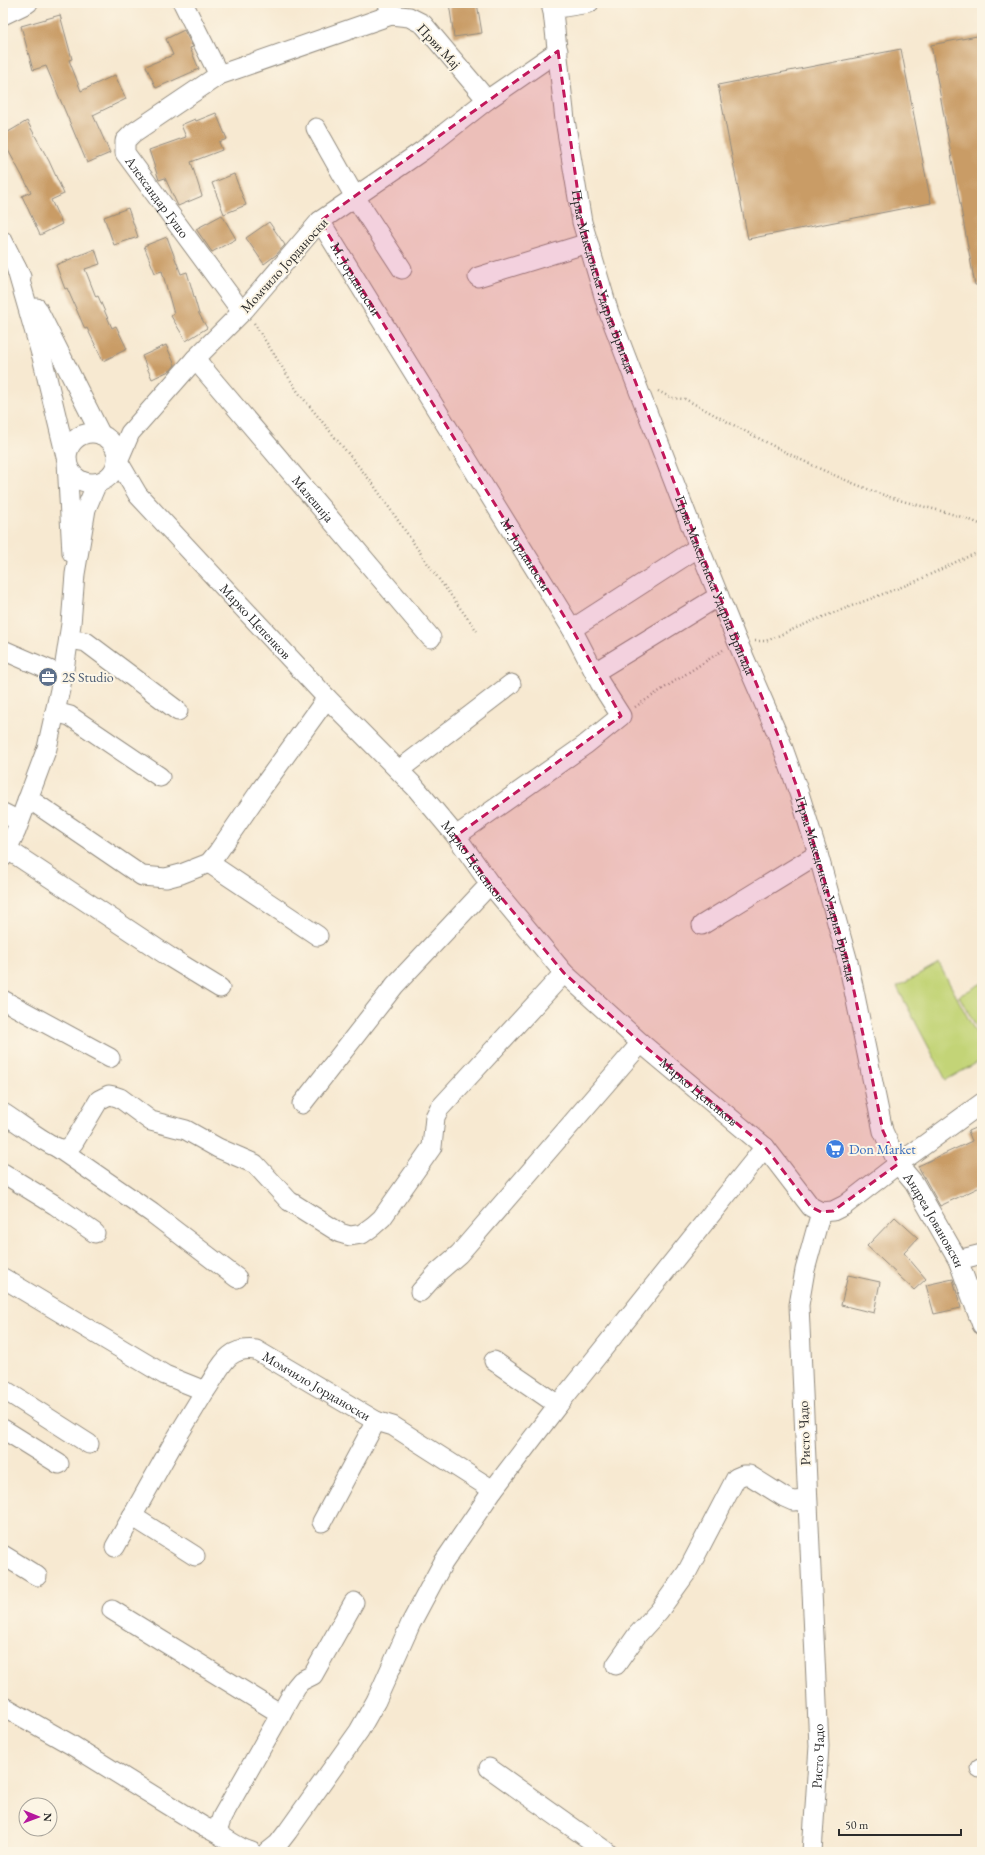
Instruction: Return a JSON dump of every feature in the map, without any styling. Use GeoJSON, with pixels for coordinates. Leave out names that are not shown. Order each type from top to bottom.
{"type":"FeatureCollection","features":[{"type":"Feature","properties":{"kind":"street"},"geometry":{"type":"LineString","coordinates":[[3,16],[28,3]]}},
{"type":"Feature","properties":{"kind":"street"},"geometry":{"type":"LineString","coordinates":[[183,3],[219,75],[390,9]]}},
{"type":"Feature","properties":{"kind":"street"},"geometry":{"type":"LineString","coordinates":[[552,6],[589,3]]}},
{"type":"Feature","properties":{"kind":"street","name":"Прва Македонска Ударна Бригада"},"geometry":{"type":"LineString","coordinates":[[552,6],[565,120],[582,222],[588,243],[609,313],[635,384],[737,641],[780,740],[818,854],[848,962],[883,1131],[898,1164]]}},
{"type":"Feature","properties":{"kind":"street","name":"Први Мај"},"geometry":{"type":"LineString","coordinates":[[390,9],[423,24],[487,100]]}},
{"type":"Feature","properties":{"kind":"street","name":"Момчило Јорданоски"},"geometry":{"type":"LineString","coordinates":[[130,433],[194,359],[243,311],[320,221],[422,151],[487,100],[558,51]]}},
{"type":"Feature","properties":{"kind":"street","name":"Александар Гушо"},"geometry":{"type":"LineString","coordinates":[[219,75],[133,133],[124,141],[125,153],[243,311]]}},
{"type":"Feature","properties":{"kind":"street"},"geometry":{"type":"LineString","coordinates":[[316,128],[355,197],[402,269]]}},
{"type":"Feature","properties":{"kind":"street","name":"М. Јорданоски"},"geometry":{"type":"LineString","coordinates":[[320,221],[572,629],[621,716]]}},
{"type":"Feature","properties":{"kind":"street"},"geometry":{"type":"LineString","coordinates":[[3,241],[105,437],[117,453],[118,461],[138,495]]}},
{"type":"Feature","properties":{"kind":"street"},"geometry":{"type":"LineString","coordinates":[[478,277],[588,243]]}},
{"type":"Feature","properties":{"kind":"street"},"geometry":{"type":"LineString","coordinates":[[16,266],[42,357],[67,461],[72,472],[81,481],[88,484],[101,482],[120,484],[138,495]]}},
{"type":"Feature","properties":{"kind":"street","name":"Малешија"},"geometry":{"type":"LineString","coordinates":[[194,359],[431,638]]}},
{"type":"Feature","properties":{"kind":"street"},"geometry":{"type":"LineString","coordinates":[[75,574],[71,547],[67,461],[71,444],[84,434],[93,433],[119,440],[130,433]]}},
{"type":"Feature","properties":{"kind":"street"},"geometry":{"type":"LineString","coordinates":[[130,433],[116,469],[101,482],[86,509],[75,574],[69,639],[63,676],[47,748],[27,800],[11,817],[5,853],[220,988]]}},
{"type":"Feature","properties":{"kind":"street","name":"Марко Цепенков"},"geometry":{"type":"LineString","coordinates":[[138,495],[327,698],[399,770],[456,836],[490,884],[564,973],[641,1043],[765,1147],[811,1207],[821,1212]]}},
{"type":"Feature","properties":{"kind":"street"},"geometry":{"type":"LineString","coordinates":[[572,629],[699,547]]}},
{"type":"Feature","properties":{"kind":"street"},"geometry":{"type":"LineString","coordinates":[[595,672],[719,596]]}},
{"type":"Feature","properties":{"kind":"street"},"geometry":{"type":"LineString","coordinates":[[69,639],[86,642],[178,711]]}},
{"type":"Feature","properties":{"kind":"street"},"geometry":{"type":"LineString","coordinates":[[3,650],[63,676]]}},
{"type":"Feature","properties":{"kind":"street"},"geometry":{"type":"LineString","coordinates":[[399,770],[511,684]]}},
{"type":"Feature","properties":{"kind":"street"},"geometry":{"type":"LineString","coordinates":[[27,800],[142,876],[166,878],[182,874],[209,862],[218,852],[327,698]]}},
{"type":"Feature","properties":{"kind":"street"},"geometry":{"type":"LineString","coordinates":[[55,712],[70,716],[160,777]]}},
{"type":"Feature","properties":{"kind":"street"},"geometry":{"type":"LineString","coordinates":[[456,836],[585,745],[621,716]]}},
{"type":"Feature","properties":{"kind":"street"},"geometry":{"type":"LineString","coordinates":[[702,925],[818,854]]}},
{"type":"Feature","properties":{"kind":"street"},"geometry":{"type":"LineString","coordinates":[[209,862],[318,936]]}},
{"type":"Feature","properties":{"kind":"street"},"geometry":{"type":"LineString","coordinates":[[302,1104],[394,985],[490,884]]}},
{"type":"Feature","properties":{"kind":"street"},"geometry":{"type":"LineString","coordinates":[[58,1148],[65,1149],[70,1147],[99,1100],[110,1095],[114,1096],[120,1098],[151,1121],[186,1130],[218,1148],[255,1164],[290,1201],[340,1233],[350,1236],[362,1234],[374,1226],[382,1218],[432,1147],[435,1117],[439,1109],[564,973]]}},
{"type":"Feature","properties":{"kind":"street"},"geometry":{"type":"LineString","coordinates":[[3,1000],[110,1058]]}},
{"type":"Feature","properties":{"kind":"street"},"geometry":{"type":"LineString","coordinates":[[420,1292],[437,1272],[459,1254],[641,1043]]}},
{"type":"Feature","properties":{"kind":"street"},"geometry":{"type":"LineString","coordinates":[[821,1212],[833,1211],[845,1204],[982,1103]]}},
{"type":"Feature","properties":{"kind":"street"},"geometry":{"type":"LineString","coordinates":[[3,1113],[58,1148],[152,1213],[237,1278]]}},
{"type":"Feature","properties":{"kind":"street"},"geometry":{"type":"LineString","coordinates":[[268,1852],[285,1836],[359,1731],[376,1701],[411,1623],[443,1563],[493,1490],[558,1405],[765,1147]]}},
{"type":"Feature","properties":{"kind":"street","name":"Андреа Јовановски"},"geometry":{"type":"LineString","coordinates":[[898,1164],[914,1183],[958,1260],[982,1325]]}},
{"type":"Feature","properties":{"kind":"street"},"geometry":{"type":"LineString","coordinates":[[3,1173],[55,1205],[95,1233]]}},
{"type":"Feature","properties":{"kind":"street","name":"Ристо Чадо"},"geometry":{"type":"LineString","coordinates":[[812,1852],[819,1746],[799,1305],[805,1270],[821,1212]]}},
{"type":"Feature","properties":{"kind":"street"},"geometry":{"type":"LineString","coordinates":[[958,1260],[982,1254]]}},
{"type":"Feature","properties":{"kind":"street"},"geometry":{"type":"LineString","coordinates":[[3,1278],[165,1374],[205,1391]]}},
{"type":"Feature","properties":{"kind":"street","name":"Момчило Јорданоски"},"geometry":{"type":"LineString","coordinates":[[115,1547],[171,1447],[225,1360],[233,1352],[245,1349],[256,1350],[376,1420],[393,1426],[493,1490]]}},
{"type":"Feature","properties":{"kind":"street"},"geometry":{"type":"LineString","coordinates":[[494,1361],[558,1405]]}},
{"type":"Feature","properties":{"kind":"street"},"geometry":{"type":"LineString","coordinates":[[3,1389],[89,1444]]}},
{"type":"Feature","properties":{"kind":"street"},"geometry":{"type":"LineString","coordinates":[[322,1522],[376,1420]]}},
{"type":"Feature","properties":{"kind":"street"},"geometry":{"type":"LineString","coordinates":[[3,1429],[59,1464]]}},
{"type":"Feature","properties":{"kind":"street"},"geometry":{"type":"LineString","coordinates":[[616,1665],[637,1635],[659,1611],[687,1572],[736,1478],[743,1474],[749,1475],[793,1501],[807,1500]]}},
{"type":"Feature","properties":{"kind":"street"},"geometry":{"type":"LineString","coordinates":[[132,1516],[195,1556]]}},
{"type":"Feature","properties":{"kind":"street"},"geometry":{"type":"LineString","coordinates":[[3,1555],[37,1576]]}},
{"type":"Feature","properties":{"kind":"street"},"geometry":{"type":"LineString","coordinates":[[217,1832],[222,1817],[281,1714],[301,1681],[313,1675],[354,1602]]}},
{"type":"Feature","properties":{"kind":"street"},"geometry":{"type":"LineString","coordinates":[[112,1610],[281,1714]]}},
{"type":"Feature","properties":{"kind":"street"},"geometry":{"type":"LineString","coordinates":[[3,1706],[70,1744],[204,1827],[217,1832],[244,1850],[252,1852]]}},
{"type":"Feature","properties":{"kind":"street"},"geometry":{"type":"LineString","coordinates":[[489,1768],[607,1852]]}},
{"type":"Feature","properties":{"kind":"path"},"geometry":{"type":"LineString","coordinates":[[243,311],[298,392],[373,484],[430,567],[477,630]]}},
{"type":"Feature","properties":{"kind":"path"},"geometry":{"type":"LineString","coordinates":[[635,384],[660,391],[672,398],[685,399],[781,450],[834,475],[881,494],[982,525]]}},
{"type":"Feature","properties":{"kind":"path"},"geometry":{"type":"LineString","coordinates":[[621,716],[737,641],[766,641],[815,620],[917,581],[982,551]]}},
{"type":"Feature","properties":{"kind":"highlighted area"},"geometry":{"type":"Polygon","coordinates":[[[558,51],[582,222],[609,313],[699,547],[780,740],[799,793],[848,962],[883,1131],[898,1164],[833,1211],[821,1212],[811,1207],[765,1147],[641,1043],[564,973],[490,884],[456,836],[621,716],[572,629],[320,221],[558,51]]]}},
{"type":"Feature","properties":{"kind":"green space"},"geometry":{"type":"Polygon","coordinates":[[[939,964],[982,1044],[982,1060],[946,1080],[897,987],[939,964]]]}},
{"type":"Feature","properties":{"kind":"green space"},"geometry":{"type":"Polygon","coordinates":[[[982,983],[982,1037],[959,996],[982,983]]]}},
{"type":"Feature","properties":{"kind":"building"},"geometry":{"type":"Polygon","coordinates":[[[449,3],[477,3],[482,33],[454,37],[449,3]]]}},
{"type":"Feature","properties":{"kind":"building"},"geometry":{"type":"Polygon","coordinates":[[[60,15],[72,59],[69,60],[81,91],[115,75],[126,99],[93,115],[110,153],[87,163],[46,66],[33,70],[21,26],[60,15]]]}},
{"type":"Feature","properties":{"kind":"building"},"geometry":{"type":"Polygon","coordinates":[[[184,30],[193,47],[190,48],[199,69],[156,88],[146,66],[173,55],[166,39],[184,30]]]}},
{"type":"Feature","properties":{"kind":"building"},"geometry":{"type":"Polygon","coordinates":[[[982,35],[982,285],[975,285],[931,45],[982,35]]]}},
{"type":"Feature","properties":{"kind":"building"},"geometry":{"type":"Polygon","coordinates":[[[901,49],[931,203],[748,239],[718,85],[901,49]]]}},
{"type":"Feature","properties":{"kind":"building"},"geometry":{"type":"Polygon","coordinates":[[[216,113],[227,139],[219,142],[222,150],[191,162],[202,196],[178,206],[165,178],[159,180],[149,150],[186,137],[181,125],[216,113]]]}},
{"type":"Feature","properties":{"kind":"building"},"geometry":{"type":"Polygon","coordinates":[[[27,121],[49,161],[64,194],[51,200],[62,224],[40,235],[22,196],[31,192],[3,141],[3,135],[27,121]]]}},
{"type":"Feature","properties":{"kind":"building"},"geometry":{"type":"Polygon","coordinates":[[[234,174],[246,205],[224,214],[212,183],[234,174]]]}},
{"type":"Feature","properties":{"kind":"building"},"geometry":{"type":"Polygon","coordinates":[[[128,208],[138,237],[114,245],[104,217],[128,208]]]}},
{"type":"Feature","properties":{"kind":"building"},"geometry":{"type":"Polygon","coordinates":[[[222,215],[236,239],[212,252],[196,229],[222,215]]]}},
{"type":"Feature","properties":{"kind":"building"},"geometry":{"type":"Polygon","coordinates":[[[269,222],[285,245],[276,255],[264,264],[246,238],[269,222]]]}},
{"type":"Feature","properties":{"kind":"building"},"geometry":{"type":"Polygon","coordinates":[[[167,237],[181,274],[187,272],[199,314],[207,328],[186,341],[171,316],[174,314],[162,271],[155,273],[144,246],[167,237]]]}},
{"type":"Feature","properties":{"kind":"building"},"geometry":{"type":"Polygon","coordinates":[[[95,249],[100,264],[85,269],[96,297],[98,296],[112,328],[116,326],[127,349],[103,361],[87,328],[85,329],[67,288],[65,289],[56,265],[95,249]]]}},
{"type":"Feature","properties":{"kind":"building"},"geometry":{"type":"Polygon","coordinates":[[[166,345],[175,365],[171,370],[152,379],[142,356],[166,345]]]}},
{"type":"Feature","properties":{"kind":"building"},"geometry":{"type":"Polygon","coordinates":[[[982,1125],[982,1186],[940,1206],[918,1166],[972,1141],[968,1131],[982,1125]]]}},
{"type":"Feature","properties":{"kind":"building"},"geometry":{"type":"Polygon","coordinates":[[[895,1217],[918,1238],[904,1253],[926,1279],[914,1290],[867,1246],[895,1217]]]}},
{"type":"Feature","properties":{"kind":"building"},"geometry":{"type":"Polygon","coordinates":[[[848,1275],[880,1282],[874,1313],[841,1305],[848,1275]]]}},
{"type":"Feature","properties":{"kind":"building"},"geometry":{"type":"Polygon","coordinates":[[[953,1279],[961,1308],[934,1314],[926,1285],[953,1279]]]}},
{"type":"Feature","properties":{"kind":"place","name":"2S Studio"},"geometry":{"type":"Point","coordinates":[48,677]}},
{"type":"Feature","properties":{"kind":"place","name":"Don Market"},"geometry":{"type":"Point","coordinates":[835,1149]}}]}
